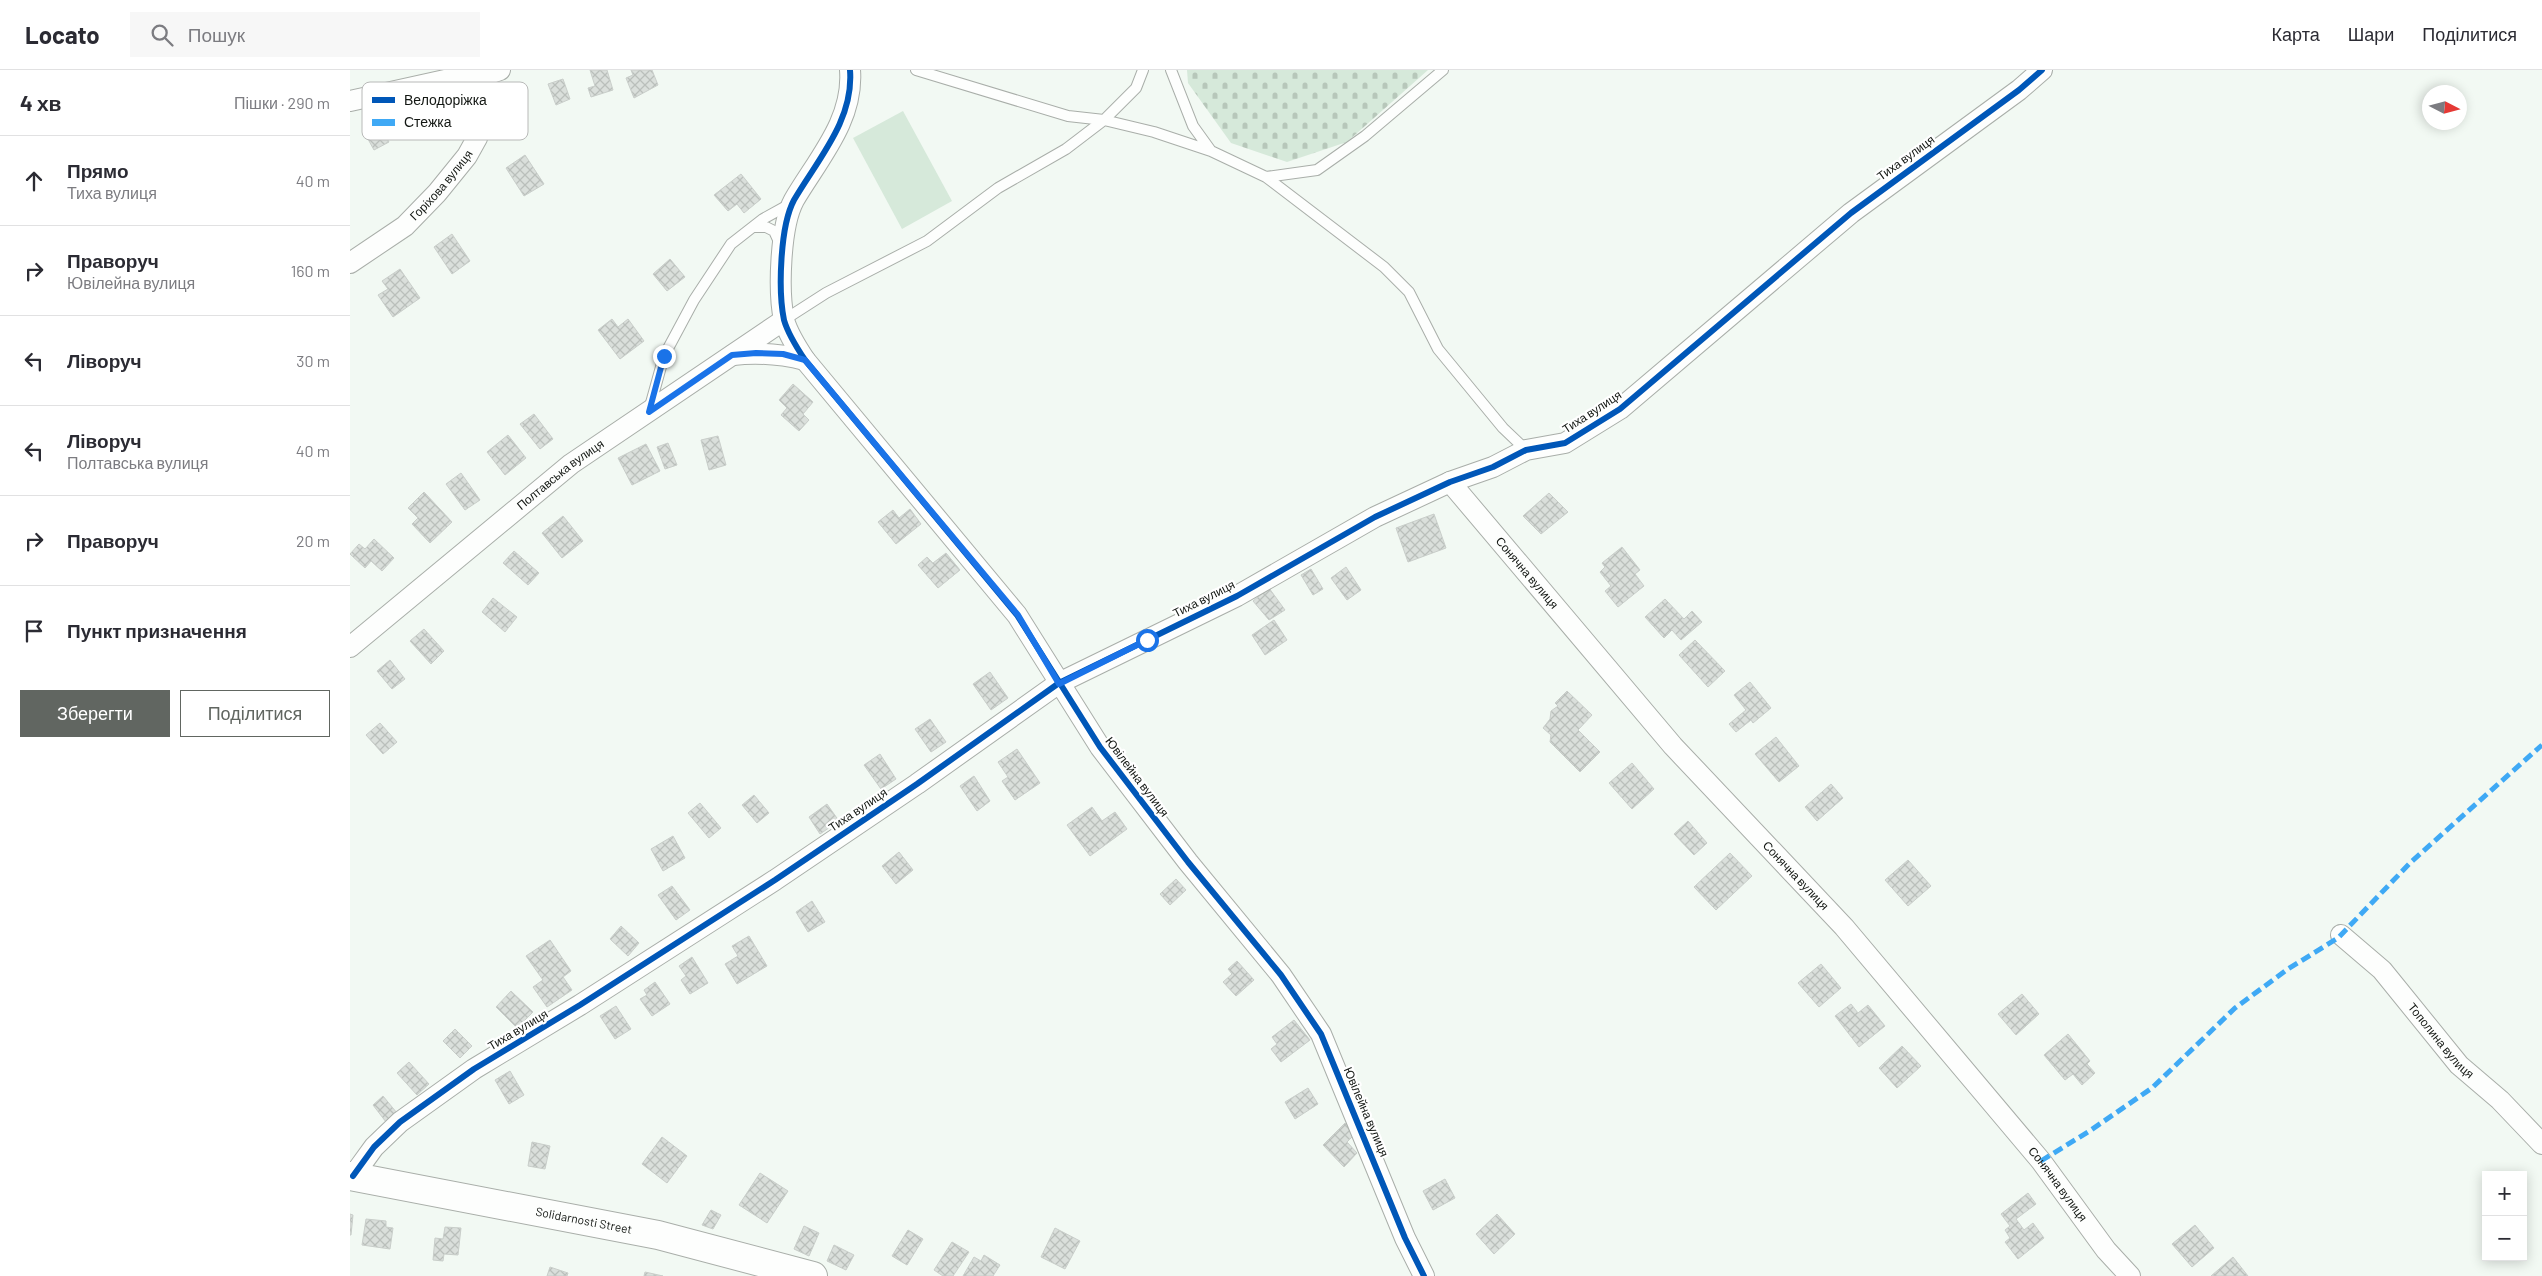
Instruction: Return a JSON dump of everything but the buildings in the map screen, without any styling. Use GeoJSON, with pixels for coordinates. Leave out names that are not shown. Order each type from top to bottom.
{"type":"FeatureCollection","features":[{"type":"Feature","properties":{"kind":"main road","name":"Solidarnosti Street"},"geometry":{"type":"LineString","coordinates":[[352,1176],[658,1235],[813,1276]]}},
{"type":"Feature","properties":{"kind":"street"},"geometry":{"type":"LineString","coordinates":[[784,320],[781,248],[793,202],[822,158],[849,104],[850,70]]}},
{"type":"Feature","properties":{"kind":"street","name":"Тиха вулиця"},"geometry":{"type":"LineString","coordinates":[[352,1176],[374,1147],[400,1122],[474,1069],[580,1005],[775,880],[917,784],[1059,684],[1237,596],[1375,517],[1450,482],[1493,467],[1526,450],[1565,443],[1620,409],[1851,213],[2019,90],[2042,70]]}},
{"type":"Feature","properties":{"kind":"street"},"geometry":{"type":"LineString","coordinates":[[436,82],[492,73]]}},
{"type":"Feature","properties":{"kind":"street","name":"Горіхова вулиця"},"geometry":{"type":"LineString","coordinates":[[350,263],[405,226],[437,192],[466,156],[476,140]]}},
{"type":"Feature","properties":{"kind":"street","name":"Полтавська вулиця"},"geometry":{"type":"LineString","coordinates":[[350,647],[572,464],[784,320]]}},
{"type":"Feature","properties":{"kind":"street","name":"Ювілейна вулиця"},"geometry":{"type":"LineString","coordinates":[[784,320],[794,343],[805,360],[1018,615],[1059,684],[1100,747],[1188,862],[1281,975],[1320,1034],[1405,1238],[1424,1276]]}},
{"type":"Feature","properties":{"kind":"street"},"geometry":{"type":"LineString","coordinates":[[732,355],[756,353],[783,354],[805,360]]}},
{"type":"Feature","properties":{"kind":"street","name":"Сонячна вулиця"},"geometry":{"type":"LineString","coordinates":[[1450,482],[1673,746],[1844,927],[2041,1161],[2106,1250],[2130,1276]]}},
{"type":"Feature","properties":{"kind":"street","name":"Тополина вулиця"},"geometry":{"type":"LineString","coordinates":[[2342,935],[2382,970],[2459,1065],[2500,1100],[2542,1144]]}},
{"type":"Feature","properties":{"kind":"lane"},"geometry":{"type":"LineString","coordinates":[[916,70],[1068,116],[1104,120],[1154,132],[1211,151],[1266,177],[1384,267],[1409,292],[1438,349],[1503,428],[1526,450]]}},
{"type":"Feature","properties":{"kind":"lane"},"geometry":{"type":"LineString","coordinates":[[784,320],[826,293],[927,241],[998,188],[1066,148],[1104,120],[1136,88],[1143,70]]}},
{"type":"Feature","properties":{"kind":"lane"},"geometry":{"type":"LineString","coordinates":[[1171,70],[1193,126],[1211,151]]}},
{"type":"Feature","properties":{"kind":"lane"},"geometry":{"type":"LineString","coordinates":[[1266,177],[1317,170],[1365,136],[1443,70]]}},
{"type":"Feature","properties":{"kind":"lane"},"geometry":{"type":"LineString","coordinates":[[649,412],[664,356],[694,300],[731,244],[753,227],[793,202]]}},
{"type":"Feature","properties":{"kind":"lane"},"geometry":{"type":"LineString","coordinates":[[753,227],[766,227],[774,231],[781,248]]}},
{"type":"Feature","properties":{"kind":"green space"},"geometry":{"type":"Polygon","coordinates":[[[1187,70],[1428,70],[1347,142],[1287,162],[1231,143],[1188,83],[1187,70]]]}},
{"type":"Feature","properties":{"kind":"green space"},"geometry":{"type":"Polygon","coordinates":[[[903,111],[952,201],[902,229],[853,138],[903,111]]]}},
{"type":"Feature","properties":{"kind":"marked path"},"geometry":{"type":"LineString","coordinates":[[2041,1161],[2091,1130],[2152,1088],[2235,1008],[2288,969],[2338,938],[2411,862],[2542,745]]}},
{"type":"Feature","properties":{"kind":"cycle path"},"geometry":{"type":"LineString","coordinates":[[850,70],[850,88],[840,122],[789,211],[781,259],[781,293],[784,320],[790,336],[805,360],[1017,615],[1100,747],[1188,862],[1281,975],[1321,1034],[1405,1238],[1424,1276]]}},
{"type":"Feature","properties":{"kind":"cycle path"},"geometry":{"type":"LineString","coordinates":[[353,1176],[374,1147],[400,1122],[474,1069],[580,1005],[775,880],[917,784],[1059,683],[1237,596],[1375,517],[1450,482],[1493,467],[1526,450],[1565,443],[1620,409],[1851,213],[2019,90],[2042,70]]}},
{"type":"Feature","properties":{"kind":"route"},"geometry":{"type":"LineString","coordinates":[[664,356],[649,412],[732,355],[756,353],[783,354],[805,360],[1018,615],[1059,684],[1147,640]]}}]}
